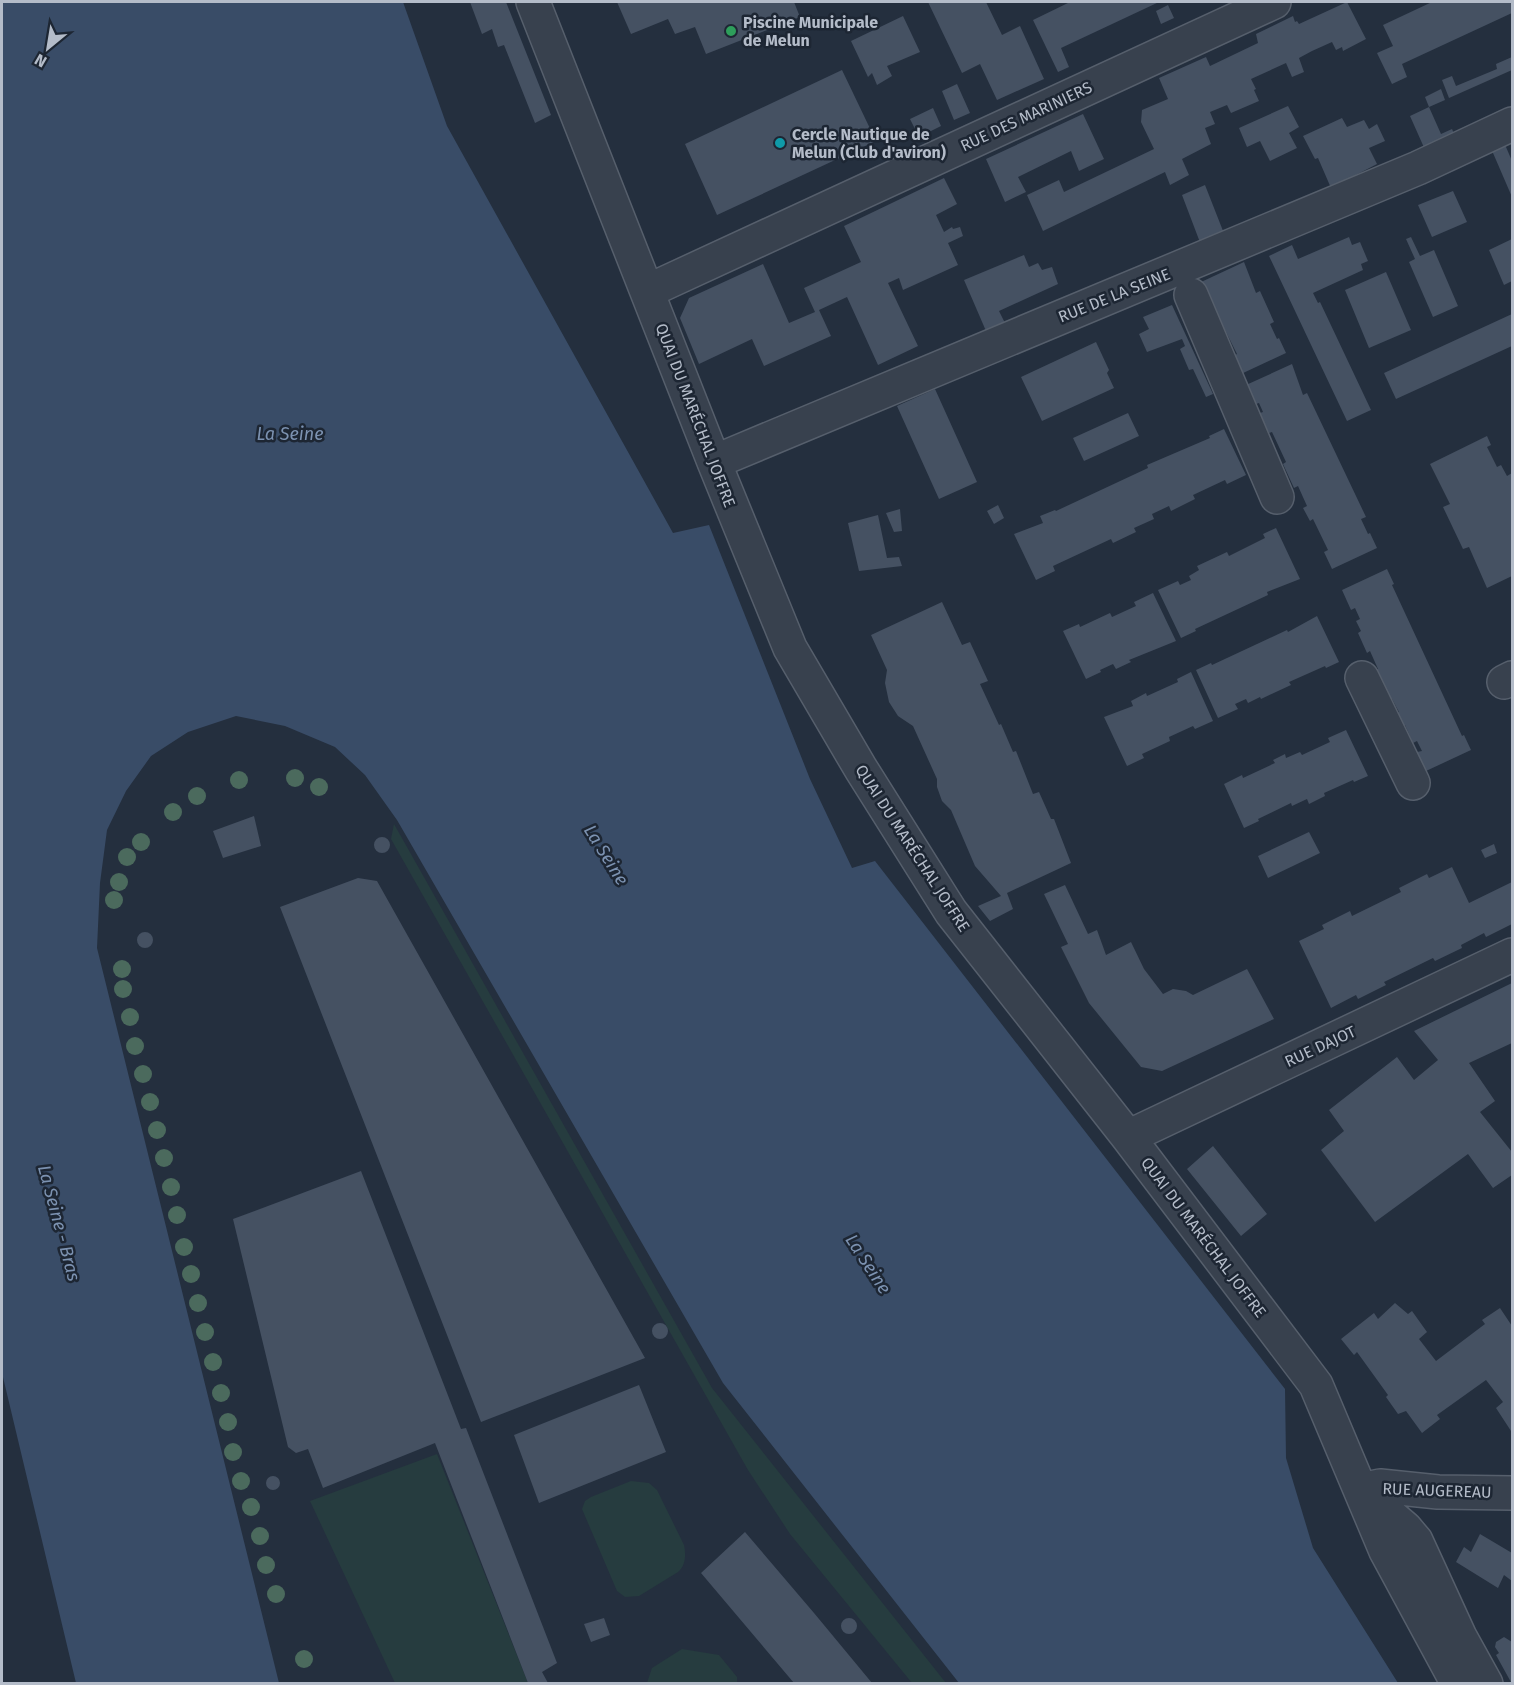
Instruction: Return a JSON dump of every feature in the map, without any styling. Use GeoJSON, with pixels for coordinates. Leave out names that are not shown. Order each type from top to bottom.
{"type":"FeatureCollection","features":[{"type":"Feature","properties":{"kind":"street","name":"QUAI DU MARÉCHAL JOFFRE"},"geometry":{"type":"LineString","coordinates":[[533,2],[714,462],[790,648],[861,769],[951,912],[1128,1137],[1316,1385],[1386,1551],[1458,1683]]}},
{"type":"Feature","properties":{"kind":"street","name":"RUE DES MARINIERS"},"geometry":{"type":"LineString","coordinates":[[648,291],[1274,2]]}},
{"type":"Feature","properties":{"kind":"street","name":"RUE DE LA SEINE"},"geometry":{"type":"LineString","coordinates":[[714,462],[1418,168],[1512,124]]}},
{"type":"Feature","properties":{"kind":"street"},"geometry":{"type":"LineString","coordinates":[[1191,295],[1277,497]]}},
{"type":"Feature","properties":{"kind":"street"},"geometry":{"type":"LineString","coordinates":[[1362,678],[1413,783]]}},
{"type":"Feature","properties":{"kind":"street","name":"RUE DAJOT"},"geometry":{"type":"LineString","coordinates":[[1128,1137],[1512,955]]}},
{"type":"Feature","properties":{"kind":"street","name":"RUE AUGEREAU"},"geometry":{"type":"LineString","coordinates":[[1361,1490],[1380,1486],[1438,1492],[1512,1492]]}},
{"type":"Feature","properties":{"kind":"street"},"geometry":{"type":"LineString","coordinates":[[1361,1490],[1405,1528],[1416,1541],[1460,1637],[1486,1683]]}},
{"type":"Feature","properties":{"kind":"green space"},"geometry":{"type":"Polygon","coordinates":[[[394,824],[712,1388],[946,1683],[912,1683],[790,1534],[748,1470],[391,839],[394,824]]]}},
{"type":"Feature","properties":{"kind":"green space"},"geometry":{"type":"Polygon","coordinates":[[[437,1454],[528,1683],[395,1683],[310,1501],[437,1454]]]}},
{"type":"Feature","properties":{"kind":"green space"},"geometry":{"type":"Polygon","coordinates":[[[631,1481],[649,1483],[657,1490],[684,1545],[685,1556],[683,1566],[678,1572],[639,1596],[625,1597],[617,1591],[582,1509],[585,1501],[591,1497],[631,1481]]]}},
{"type":"Feature","properties":{"kind":"green space"},"geometry":{"type":"Polygon","coordinates":[[[682,1649],[719,1655],[737,1677],[737,1683],[647,1683],[652,1668],[682,1649]]]}},
{"type":"Feature","properties":{"kind":"water","name":"La Seine"},"geometry":{"type":"Polygon","coordinates":[[[2,2],[403,2],[447,126],[673,533],[709,525],[810,779],[852,868],[875,861],[1285,1389],[1286,1458],[1313,1548],[1398,1683],[959,1683],[723,1383],[397,820],[365,775],[335,747],[285,726],[236,716],[188,732],[151,756],[126,791],[107,830],[100,883],[97,948],[279,1683],[76,1683],[2,1373],[2,2]]]}},
{"type":"Feature","properties":{"kind":"building"},"geometry":{"type":"Polygon","coordinates":[[[470,2],[506,2],[551,115],[535,123],[504,45],[498,47],[492,29],[482,34],[470,2]]]}},
{"type":"Feature","properties":{"kind":"building","name":"Piscine Municipale de Melun"},"geometry":{"type":"Polygon","coordinates":[[[617,2],[794,2],[800,17],[706,54],[695,27],[675,34],[668,19],[631,34],[617,2]]]}},
{"type":"Feature","properties":{"kind":"building"},"geometry":{"type":"Polygon","coordinates":[[[928,2],[986,2],[1002,35],[1020,26],[1044,79],[997,100],[980,64],[962,73],[928,2]]]}},
{"type":"Feature","properties":{"kind":"building"},"geometry":{"type":"Polygon","coordinates":[[[1070,2],[1159,2],[1061,48],[1069,67],[1058,72],[1033,20],[1070,2]]]}},
{"type":"Feature","properties":{"kind":"building"},"geometry":{"type":"Polygon","coordinates":[[[1347,2],[1366,39],[1343,51],[1342,47],[1336,50],[1332,42],[1312,51],[1299,58],[1304,72],[1292,77],[1286,63],[1251,79],[1259,101],[1231,113],[1227,105],[1210,112],[1215,124],[1205,128],[1211,144],[1182,159],[1189,175],[1170,185],[1165,172],[1043,231],[1027,195],[1059,180],[1064,192],[1154,149],[1141,122],[1142,110],[1168,99],[1159,78],[1206,57],[1210,66],[1258,43],[1256,34],[1293,16],[1295,22],[1299,24],[1347,2]]]}},
{"type":"Feature","properties":{"kind":"building"},"geometry":{"type":"Polygon","coordinates":[[[1432,2],[1512,2],[1512,13],[1402,64],[1407,77],[1392,84],[1377,53],[1393,46],[1383,25],[1432,2]]]}},
{"type":"Feature","properties":{"kind":"building"},"geometry":{"type":"Polygon","coordinates":[[[1168,5],[1174,18],[1161,24],[1156,11],[1168,5]]]}},
{"type":"Feature","properties":{"kind":"building"},"geometry":{"type":"Polygon","coordinates":[[[903,16],[920,52],[887,66],[892,76],[877,85],[872,73],[868,77],[851,41],[903,16]]]}},
{"type":"Feature","properties":{"kind":"building"},"geometry":{"type":"Polygon","coordinates":[[[1512,57],[1512,70],[1449,98],[1442,80],[1452,76],[1456,86],[1497,69],[1496,64],[1512,57]]]}},
{"type":"Feature","properties":{"kind":"building","name":"Cercle Nautique de Melun (Club d'aviron)"},"geometry":{"type":"Polygon","coordinates":[[[842,70],[876,141],[717,215],[685,144],[842,70]]]}},
{"type":"Feature","properties":{"kind":"building"},"geometry":{"type":"Polygon","coordinates":[[[957,84],[970,113],[954,120],[942,91],[957,84]]]}},
{"type":"Feature","properties":{"kind":"building"},"geometry":{"type":"Polygon","coordinates":[[[1441,89],[1445,100],[1429,107],[1425,97],[1441,89]]]}},
{"type":"Feature","properties":{"kind":"building"},"geometry":{"type":"Polygon","coordinates":[[[1288,106],[1299,127],[1289,133],[1297,148],[1270,161],[1260,141],[1247,147],[1239,128],[1288,106]]]}},
{"type":"Feature","properties":{"kind":"building"},"geometry":{"type":"Polygon","coordinates":[[[1429,107],[1441,134],[1452,129],[1456,138],[1426,152],[1410,116],[1429,107]]]}},
{"type":"Feature","properties":{"kind":"building"},"geometry":{"type":"Polygon","coordinates":[[[933,108],[941,126],[919,137],[910,119],[933,108]]]}},
{"type":"Feature","properties":{"kind":"building"},"geometry":{"type":"Polygon","coordinates":[[[1083,114],[1104,159],[1079,171],[1071,151],[1018,177],[1026,192],[1005,202],[986,159],[1083,114]]]}},
{"type":"Feature","properties":{"kind":"building"},"geometry":{"type":"Polygon","coordinates":[[[1342,118],[1347,127],[1364,120],[1369,129],[1377,124],[1385,141],[1369,148],[1377,164],[1331,188],[1318,158],[1315,159],[1303,136],[1342,118]]]}},
{"type":"Feature","properties":{"kind":"building"},"geometry":{"type":"Polygon","coordinates":[[[1503,140],[1512,161],[1512,197],[1490,146],[1503,140]]]}},
{"type":"Feature","properties":{"kind":"building"},"geometry":{"type":"Polygon","coordinates":[[[944,178],[957,204],[936,215],[944,232],[952,227],[953,229],[960,227],[963,236],[948,243],[958,265],[903,290],[899,278],[888,283],[918,346],[878,365],[847,297],[819,310],[831,336],[764,366],[752,339],[699,364],[680,318],[689,298],[763,264],[789,323],[815,312],[804,288],[861,262],[844,226],[944,178]]]}},
{"type":"Feature","properties":{"kind":"building"},"geometry":{"type":"Polygon","coordinates":[[[1205,185],[1225,236],[1201,245],[1182,195],[1205,185]]]}},
{"type":"Feature","properties":{"kind":"building"},"geometry":{"type":"Polygon","coordinates":[[[1453,191],[1467,222],[1432,237],[1418,205],[1453,191]]]}},
{"type":"Feature","properties":{"kind":"building"},"geometry":{"type":"Polygon","coordinates":[[[1349,237],[1352,245],[1360,242],[1368,261],[1361,264],[1363,270],[1313,293],[1318,303],[1320,302],[1371,410],[1347,421],[1269,256],[1292,245],[1298,259],[1349,237]]]}},
{"type":"Feature","properties":{"kind":"building"},"geometry":{"type":"Polygon","coordinates":[[[1411,237],[1420,256],[1434,250],[1458,306],[1433,317],[1409,262],[1415,259],[1406,239],[1411,237]]]}},
{"type":"Feature","properties":{"kind":"building"},"geometry":{"type":"Polygon","coordinates":[[[1512,239],[1512,281],[1504,285],[1489,250],[1512,239]]]}},
{"type":"Feature","properties":{"kind":"building"},"geometry":{"type":"Polygon","coordinates":[[[1024,255],[1029,267],[1038,263],[1042,270],[1052,267],[1058,284],[999,311],[1005,323],[986,331],[964,280],[1024,255]]]}},
{"type":"Feature","properties":{"kind":"building"},"geometry":{"type":"Polygon","coordinates":[[[1244,262],[1256,293],[1260,291],[1274,322],[1270,324],[1286,353],[1241,374],[1233,356],[1237,354],[1223,326],[1219,327],[1213,314],[1217,313],[1211,299],[1199,283],[1244,262]]]}},
{"type":"Feature","properties":{"kind":"building"},"geometry":{"type":"Polygon","coordinates":[[[1386,272],[1411,330],[1369,348],[1345,290],[1386,272]]]}},
{"type":"Feature","properties":{"kind":"building"},"geometry":{"type":"Polygon","coordinates":[[[1172,305],[1213,394],[1206,397],[1193,369],[1189,370],[1180,349],[1185,346],[1182,339],[1147,352],[1139,334],[1149,329],[1143,317],[1172,305]]]}},
{"type":"Feature","properties":{"kind":"building"},"geometry":{"type":"Polygon","coordinates":[[[1512,314],[1512,346],[1396,399],[1384,373],[1512,314]]]}},
{"type":"Feature","properties":{"kind":"building"},"geometry":{"type":"Polygon","coordinates":[[[1096,342],[1109,370],[1107,373],[1114,388],[1042,421],[1021,377],[1096,342]]]}},
{"type":"Feature","properties":{"kind":"building"},"geometry":{"type":"Polygon","coordinates":[[[1292,364],[1303,395],[1307,393],[1366,517],[1361,519],[1377,548],[1332,569],[1324,552],[1328,550],[1313,519],[1310,521],[1303,508],[1307,506],[1298,486],[1294,488],[1283,464],[1286,462],[1260,413],[1263,412],[1259,403],[1256,404],[1246,385],[1292,364]]]}},
{"type":"Feature","properties":{"kind":"building"},"geometry":{"type":"Polygon","coordinates":[[[935,389],[977,482],[939,499],[897,406],[935,389]]]}},
{"type":"Feature","properties":{"kind":"building"},"geometry":{"type":"Polygon","coordinates":[[[1128,413],[1139,436],[1084,461],[1073,438],[1128,413]]]}},
{"type":"Feature","properties":{"kind":"building"},"geometry":{"type":"Polygon","coordinates":[[[1224,429],[1246,475],[1227,484],[1225,480],[1193,495],[1195,499],[1171,511],[1169,506],[1152,514],[1154,519],[1134,528],[1136,532],[1113,543],[1111,539],[1053,566],[1055,571],[1036,580],[1014,534],[1043,523],[1040,516],[1056,511],[1148,468],[1147,465],[1210,438],[1209,436],[1224,429]]]}},
{"type":"Feature","properties":{"kind":"building"},"geometry":{"type":"Polygon","coordinates":[[[1487,436],[1491,445],[1487,447],[1497,467],[1501,465],[1507,476],[1512,473],[1512,576],[1487,588],[1469,547],[1463,549],[1443,507],[1450,504],[1430,464],[1487,436]]]}},
{"type":"Feature","properties":{"kind":"building"},"geometry":{"type":"Polygon","coordinates":[[[998,505],[1004,518],[994,524],[987,511],[998,505]]]}},
{"type":"Feature","properties":{"kind":"building"},"geometry":{"type":"Polygon","coordinates":[[[900,509],[902,531],[894,532],[886,513],[900,509]]]}},
{"type":"Feature","properties":{"kind":"building"},"geometry":{"type":"Polygon","coordinates":[[[878,515],[887,558],[899,557],[902,566],[859,571],[848,523],[878,515]]]}},
{"type":"Feature","properties":{"kind":"building"},"geometry":{"type":"Polygon","coordinates":[[[1276,528],[1300,579],[1267,592],[1268,595],[1195,629],[1196,631],[1181,638],[1158,590],[1178,581],[1180,585],[1191,580],[1189,576],[1199,570],[1197,566],[1227,552],[1229,556],[1265,538],[1263,534],[1276,528]]]}},
{"type":"Feature","properties":{"kind":"building"},"geometry":{"type":"Polygon","coordinates":[[[1387,569],[1394,584],[1392,585],[1462,736],[1464,735],[1471,750],[1426,771],[1417,752],[1422,751],[1417,741],[1413,743],[1405,725],[1401,727],[1395,714],[1399,712],[1392,699],[1389,701],[1375,670],[1378,669],[1370,651],[1367,653],[1358,633],[1361,631],[1356,621],[1360,619],[1355,608],[1351,610],[1342,590],[1387,569]]]}},
{"type":"Feature","properties":{"kind":"building"},"geometry":{"type":"Polygon","coordinates":[[[1153,593],[1176,641],[1129,660],[1131,662],[1116,669],[1113,664],[1086,679],[1063,631],[1079,624],[1080,627],[1110,613],[1112,617],[1136,606],[1134,602],[1153,593]]]}},
{"type":"Feature","properties":{"kind":"building"},"geometry":{"type":"Polygon","coordinates":[[[942,602],[962,645],[970,642],[988,681],[980,684],[1013,752],[1016,751],[1033,794],[1039,792],[1051,819],[1054,819],[1071,863],[1007,893],[1013,909],[990,921],[978,906],[1001,896],[975,866],[951,810],[942,801],[937,779],[913,726],[898,716],[889,702],[885,683],[887,670],[871,635],[942,602]]]}},
{"type":"Feature","properties":{"kind":"building"},"geometry":{"type":"Polygon","coordinates":[[[1317,616],[1339,662],[1289,682],[1291,685],[1261,699],[1260,697],[1248,703],[1246,699],[1235,704],[1238,709],[1218,718],[1196,670],[1211,663],[1212,665],[1287,630],[1288,632],[1317,616]]]}},
{"type":"Feature","properties":{"kind":"building"},"geometry":{"type":"Polygon","coordinates":[[[1191,672],[1213,721],[1195,729],[1193,726],[1169,737],[1170,741],[1142,754],[1144,758],[1127,766],[1104,717],[1133,706],[1131,701],[1178,682],[1177,679],[1191,672]]]}},
{"type":"Feature","properties":{"kind":"building"},"geometry":{"type":"Polygon","coordinates":[[[1346,730],[1368,776],[1324,793],[1325,796],[1309,804],[1307,799],[1292,806],[1291,803],[1244,828],[1224,784],[1275,763],[1273,760],[1285,754],[1286,758],[1300,752],[1302,755],[1330,742],[1328,738],[1346,730]]]}},
{"type":"Feature","properties":{"kind":"building"},"geometry":{"type":"Polygon","coordinates":[[[254,816],[261,846],[223,858],[213,831],[254,816]]]}},
{"type":"Feature","properties":{"kind":"building"},"geometry":{"type":"Polygon","coordinates":[[[1309,832],[1320,853],[1268,878],[1258,856],[1309,832]]]}},
{"type":"Feature","properties":{"kind":"building"},"geometry":{"type":"Polygon","coordinates":[[[382,837],[388,839],[390,845],[388,851],[382,853],[376,851],[374,845],[376,839],[382,837]]]}},
{"type":"Feature","properties":{"kind":"building"},"geometry":{"type":"Polygon","coordinates":[[[1494,844],[1497,853],[1485,858],[1481,850],[1494,844]]]}},
{"type":"Feature","properties":{"kind":"building"},"geometry":{"type":"Polygon","coordinates":[[[1452,867],[1469,903],[1512,882],[1512,924],[1486,937],[1484,933],[1461,945],[1462,948],[1435,961],[1433,958],[1384,982],[1386,985],[1358,999],[1356,995],[1331,1008],[1299,941],[1324,929],[1322,925],[1350,911],[1352,916],[1401,892],[1399,888],[1427,874],[1429,878],[1452,867]]]}},
{"type":"Feature","properties":{"kind":"building"},"geometry":{"type":"Polygon","coordinates":[[[358,878],[377,881],[645,1358],[481,1422],[280,907],[358,878]]]}},
{"type":"Feature","properties":{"kind":"building"},"geometry":{"type":"Polygon","coordinates":[[[1065,885],[1088,934],[1097,930],[1106,955],[1131,942],[1144,969],[1163,994],[1173,989],[1186,991],[1193,995],[1247,969],[1274,1019],[1162,1071],[1141,1067],[1089,1003],[1061,947],[1068,944],[1044,894],[1065,885]]]}},
{"type":"Feature","properties":{"kind":"building"},"geometry":{"type":"Polygon","coordinates":[[[145,932],[153,940],[145,948],[137,940],[145,932]]]}},
{"type":"Feature","properties":{"kind":"building"},"geometry":{"type":"Polygon","coordinates":[[[1512,983],[1512,1043],[1469,1063],[1495,1101],[1480,1112],[1512,1152],[1512,1175],[1493,1188],[1468,1154],[1375,1222],[1321,1150],[1344,1131],[1329,1110],[1397,1057],[1414,1080],[1438,1060],[1414,1031],[1512,983]]]}},
{"type":"Feature","properties":{"kind":"building"},"geometry":{"type":"Polygon","coordinates":[[[1213,1146],[1267,1214],[1241,1236],[1187,1169],[1213,1146]]]}},
{"type":"Feature","properties":{"kind":"building"},"geometry":{"type":"Polygon","coordinates":[[[361,1171],[461,1429],[466,1428],[557,1663],[542,1672],[548,1683],[528,1683],[435,1443],[323,1488],[308,1449],[296,1453],[288,1447],[233,1219],[361,1171]]]}},
{"type":"Feature","properties":{"kind":"building"},"geometry":{"type":"Polygon","coordinates":[[[1395,1303],[1408,1314],[1412,1311],[1427,1332],[1419,1339],[1436,1361],[1485,1324],[1482,1320],[1500,1308],[1512,1326],[1511,1431],[1496,1408],[1503,1402],[1486,1380],[1437,1415],[1440,1419],[1422,1433],[1406,1411],[1398,1414],[1386,1397],[1388,1395],[1357,1352],[1354,1355],[1341,1339],[1374,1313],[1378,1319],[1395,1303]]]}},
{"type":"Feature","properties":{"kind":"building"},"geometry":{"type":"Polygon","coordinates":[[[660,1323],[666,1325],[668,1331],[666,1337],[660,1339],[654,1337],[652,1331],[654,1325],[660,1323]]]}},
{"type":"Feature","properties":{"kind":"building"},"geometry":{"type":"Polygon","coordinates":[[[639,1385],[666,1452],[539,1503],[514,1435],[639,1385]]]}},
{"type":"Feature","properties":{"kind":"building"},"geometry":{"type":"Polygon","coordinates":[[[270,1476],[276,1476],[280,1483],[276,1490],[270,1490],[266,1486],[266,1480],[270,1476]]]}},
{"type":"Feature","properties":{"kind":"building"},"geometry":{"type":"Polygon","coordinates":[[[745,1532],[872,1683],[794,1683],[701,1573],[745,1532]]]}},
{"type":"Feature","properties":{"kind":"building"},"geometry":{"type":"Polygon","coordinates":[[[1480,1534],[1512,1553],[1512,1581],[1504,1575],[1498,1588],[1456,1562],[1464,1547],[1471,1552],[1480,1534]]]}},
{"type":"Feature","properties":{"kind":"building"},"geometry":{"type":"Polygon","coordinates":[[[604,1618],[610,1635],[591,1642],[584,1624],[604,1618]]]}},
{"type":"Feature","properties":{"kind":"building"},"geometry":{"type":"Polygon","coordinates":[[[849,1618],[855,1620],[857,1626],[855,1632],[849,1634],[843,1632],[841,1626],[843,1620],[849,1618]]]}},
{"type":"Feature","properties":{"kind":"building"},"geometry":{"type":"Polygon","coordinates":[[[1504,1637],[1512,1642],[1512,1684],[1496,1655],[1499,1653],[1495,1647],[1496,1642],[1504,1637]]]}},
{"type":"Feature","properties":{"kind":"place","name":"Piscine Municipale de Melun"},"geometry":{"type":"Point","coordinates":[731,31]}},
{"type":"Feature","properties":{"kind":"place","name":"Cercle Nautique de Melun (Club d'aviron)"},"geometry":{"type":"Point","coordinates":[780,143]}},
{"type":"Feature","properties":{"kind":"water label","name":"La Seine - Bras"},"geometry":{"type":"Point","coordinates":[59,1223]}}]}
